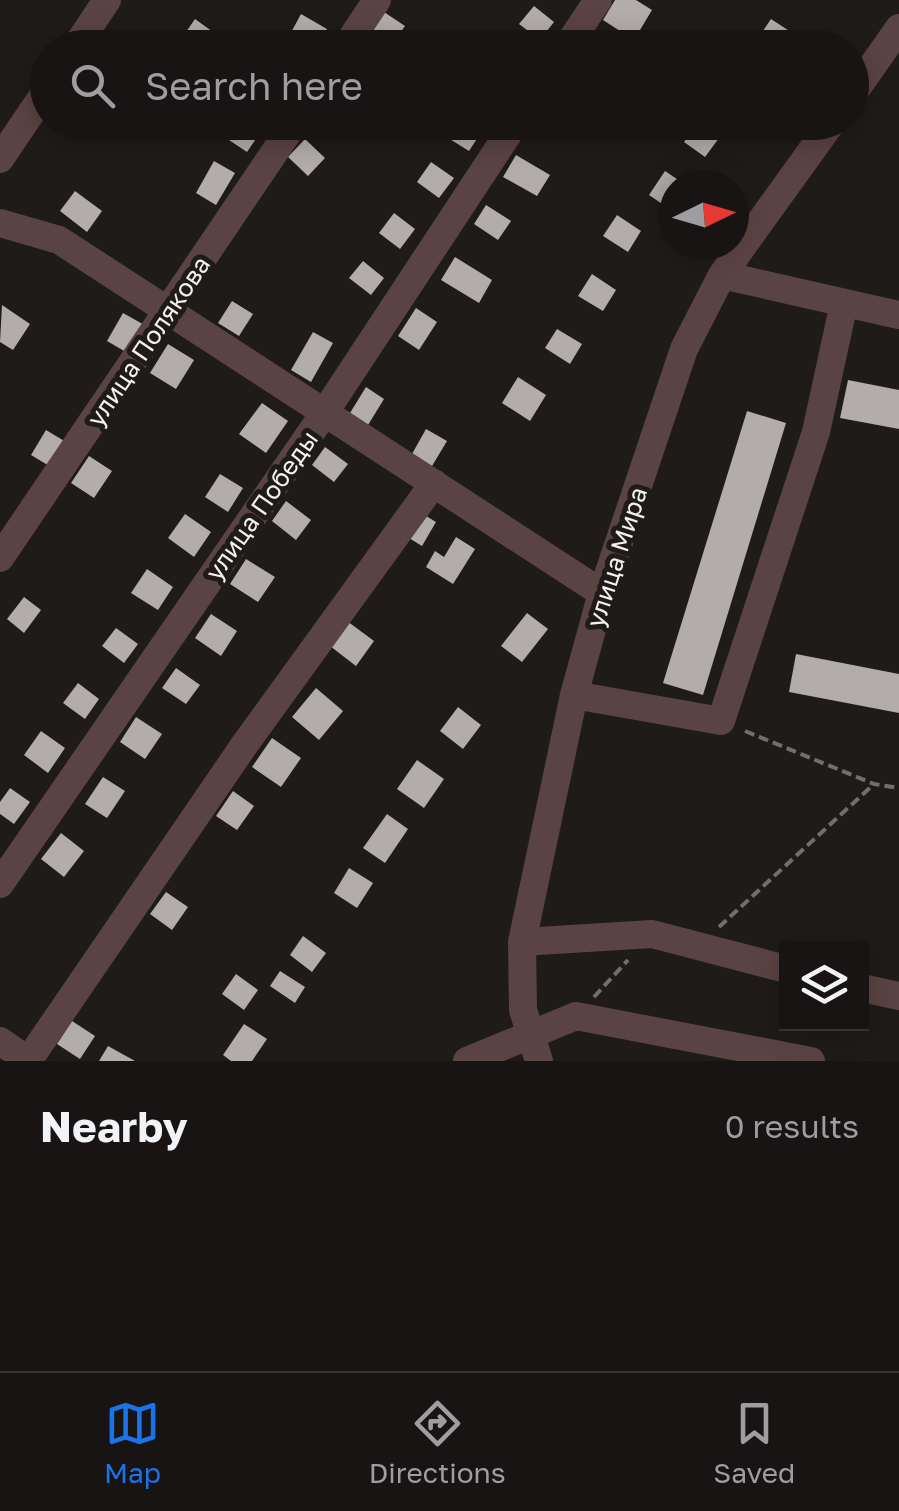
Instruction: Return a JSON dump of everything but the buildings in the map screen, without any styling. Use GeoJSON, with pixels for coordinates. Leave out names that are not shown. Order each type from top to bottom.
{"type":"FeatureCollection","features":[{"type":"Feature","properties":{"kind":"street"},"geometry":{"type":"LineString","coordinates":[[87,30],[107,0]]}},
{"type":"Feature","properties":{"kind":"street"},"geometry":{"type":"LineString","coordinates":[[357,30],[377,0]]}},
{"type":"Feature","properties":{"kind":"street"},"geometry":{"type":"LineString","coordinates":[[578,30],[598,0]]}},
{"type":"Feature","properties":{"kind":"street"},"geometry":{"type":"LineString","coordinates":[[869,71],[899,28]]}},
{"type":"Feature","properties":{"kind":"street"},"geometry":{"type":"LineString","coordinates":[[0,158],[30,114]]}},
{"type":"Feature","properties":{"kind":"street","name":"улица Полякова"},"geometry":{"type":"LineString","coordinates":[[0,558],[283,140]]}},
{"type":"Feature","properties":{"kind":"street","name":"улица Победы"},"geometry":{"type":"LineString","coordinates":[[0,884],[324,412],[504,140]]}},
{"type":"Feature","properties":{"kind":"street","name":"улица Мира"},"geometry":{"type":"LineString","coordinates":[[534,1048],[522,1010],[522,942],[574,695],[602,593],[684,348],[722,275],[819,140]]}},
{"type":"Feature","properties":{"kind":"street"},"geometry":{"type":"LineString","coordinates":[[0,223],[59,240],[602,593]]}},
{"type":"Feature","properties":{"kind":"street"},"geometry":{"type":"LineString","coordinates":[[722,275],[899,315]]}},
{"type":"Feature","properties":{"kind":"street"},"geometry":{"type":"LineString","coordinates":[[574,695],[720,721],[816,432],[844,302]]}},
{"type":"Feature","properties":{"kind":"street"},"geometry":{"type":"LineString","coordinates":[[0,1041],[28,1061],[245,744],[434,482]]}},
{"type":"Feature","properties":{"kind":"street"},"geometry":{"type":"LineString","coordinates":[[522,942],[652,934],[779,967]]}},
{"type":"Feature","properties":{"kind":"street"},"geometry":{"type":"LineString","coordinates":[[869,990],[899,996]]}},
{"type":"Feature","properties":{"kind":"street"},"geometry":{"type":"LineString","coordinates":[[468,1061],[534,1048],[576,1016],[691,1050],[811,1061]]}},
{"type":"Feature","properties":{"kind":"path"},"geometry":{"type":"LineString","coordinates":[[720,721],[874,784],[899,788]]}},
{"type":"Feature","properties":{"kind":"path"},"geometry":{"type":"LineString","coordinates":[[698,946],[874,784]]}},
{"type":"Feature","properties":{"kind":"path"},"geometry":{"type":"LineString","coordinates":[[576,1016],[652,934]]}}]}
